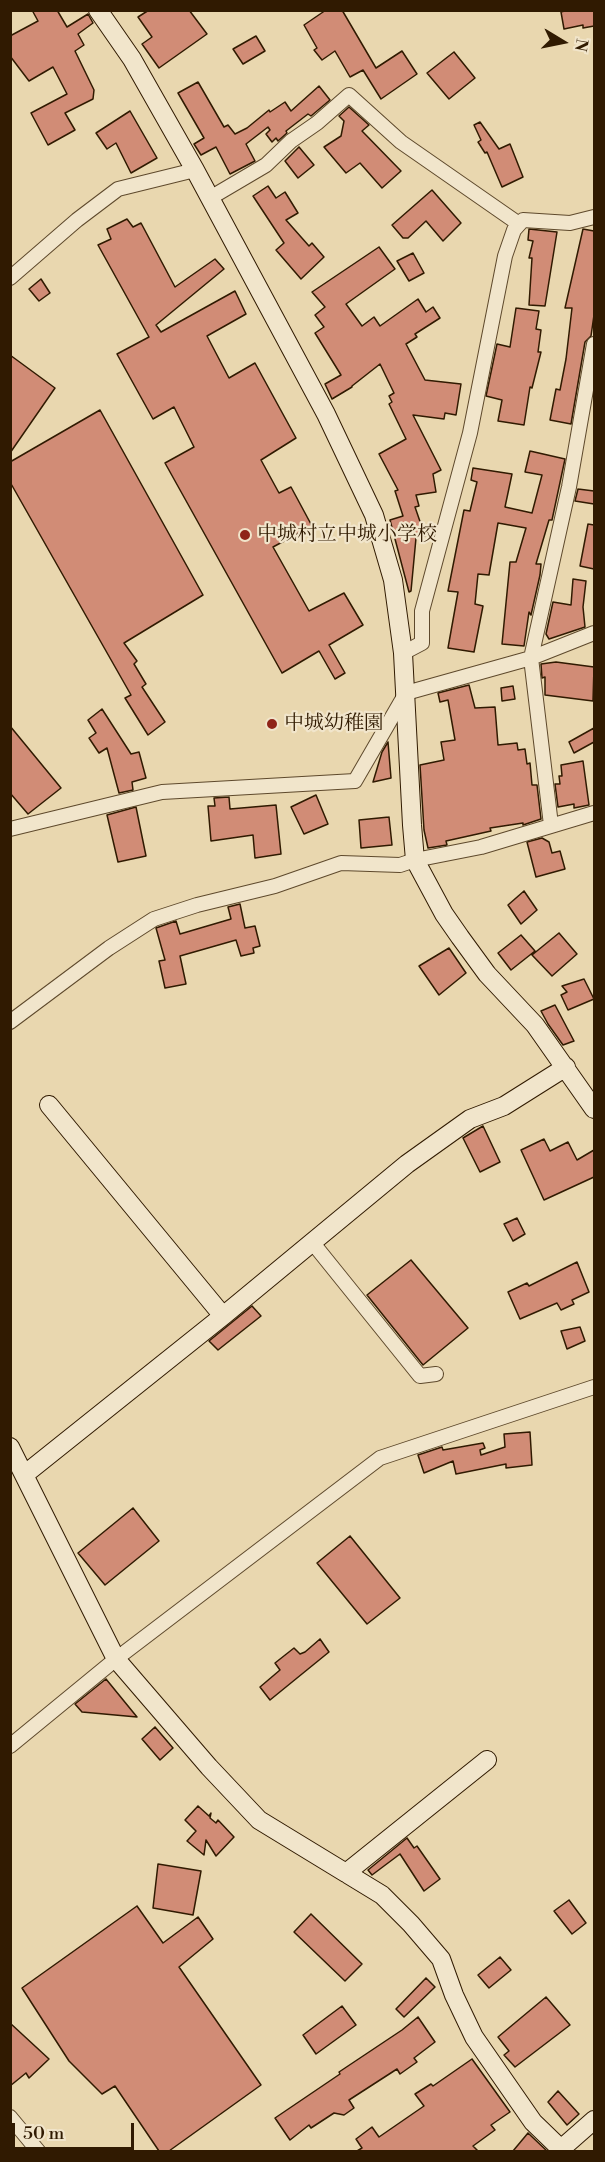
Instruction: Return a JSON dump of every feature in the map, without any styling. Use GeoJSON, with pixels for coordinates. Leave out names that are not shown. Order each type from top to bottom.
{"type":"FeatureCollection","features":[{"type":"Feature","properties":{"kind":"street"},"geometry":{"type":"LineString","coordinates":[[98,10],[132,59],[195,170],[327,414],[374,515],[393,580],[403,653],[416,860],[444,914],[460,937],[487,974],[535,1025],[594,1109]]}},
{"type":"Feature","properties":{"kind":"street"},"geometry":{"type":"LineString","coordinates":[[210,198],[266,165],[291,141],[317,123],[349,95],[401,142],[519,224]]}},
{"type":"Feature","properties":{"kind":"street"},"geometry":{"type":"LineString","coordinates":[[10,278],[76,220],[118,189],[195,170]]}},
{"type":"Feature","properties":{"kind":"street"},"geometry":{"type":"LineString","coordinates":[[403,653],[422,643],[422,611],[470,433],[505,256],[514,230],[523,220],[570,224],[594,217]]}},
{"type":"Feature","properties":{"kind":"street"},"geometry":{"type":"LineString","coordinates":[[551,825],[531,658],[569,487],[594,344]]}},
{"type":"Feature","properties":{"kind":"street"},"geometry":{"type":"LineString","coordinates":[[10,829],[162,792],[355,781],[406,693],[531,658],[594,633]]}},
{"type":"Feature","properties":{"kind":"street"},"geometry":{"type":"LineString","coordinates":[[10,1022],[109,948],[154,919],[197,905],[275,886],[341,863],[400,865],[481,847],[594,813]]}},
{"type":"Feature","properties":{"kind":"street"},"geometry":{"type":"LineString","coordinates":[[24,1475],[223,1316],[407,1164],[470,1119],[504,1106],[566,1067]]}},
{"type":"Feature","properties":{"kind":"street"},"geometry":{"type":"LineString","coordinates":[[49,1105],[223,1316]]}},
{"type":"Feature","properties":{"kind":"street"},"geometry":{"type":"LineString","coordinates":[[312,1242],[420,1376],[436,1374]]}},
{"type":"Feature","properties":{"kind":"street"},"geometry":{"type":"LineString","coordinates":[[10,1746],[116,1659],[380,1458],[594,1388]]}},
{"type":"Feature","properties":{"kind":"street"},"geometry":{"type":"LineString","coordinates":[[10,1447],[116,1659],[209,1767],[260,1820],[382,1895],[411,1924],[441,1959],[454,1995],[474,2037],[533,2122],[562,2150],[594,2120]]}},
{"type":"Feature","properties":{"kind":"street"},"geometry":{"type":"LineString","coordinates":[[346,1873],[488,1760]]}},
{"type":"Feature","properties":{"kind":"street"},"geometry":{"type":"LineString","coordinates":[[10,2117],[39,2151]]}},
{"type":"Feature","properties":{"kind":"building"},"geometry":{"type":"Polygon","coordinates":[[[32,10],[57,10],[67,27],[88,14],[93,23],[78,34],[84,45],[75,51],[94,90],[93,99],[65,113],[75,130],[48,145],[31,113],[67,94],[53,67],[29,81],[10,56],[10,36],[38,21],[32,10]]]}},
{"type":"Feature","properties":{"kind":"building"},"geometry":{"type":"Polygon","coordinates":[[[149,10],[189,10],[207,34],[159,68],[142,44],[152,37],[138,17],[149,10]]]}},
{"type":"Feature","properties":{"kind":"building"},"geometry":{"type":"Polygon","coordinates":[[[326,10],[342,10],[376,68],[402,51],[417,74],[381,99],[363,70],[350,77],[335,51],[322,60],[314,50],[317,48],[304,25],[326,10]]]}},
{"type":"Feature","properties":{"kind":"building"},"geometry":{"type":"Polygon","coordinates":[[[594,10],[594,26],[583,28],[583,25],[564,29],[561,12],[594,10]]]}},
{"type":"Feature","properties":{"kind":"building"},"geometry":{"type":"Polygon","coordinates":[[[256,36],[265,51],[243,64],[233,49],[256,36]]]}},
{"type":"Feature","properties":{"kind":"building"},"geometry":{"type":"Polygon","coordinates":[[[454,52],[475,78],[449,99],[427,73],[454,52]]]}},
{"type":"Feature","properties":{"kind":"building"},"geometry":{"type":"Polygon","coordinates":[[[198,82],[224,127],[228,125],[235,134],[247,128],[269,110],[270,112],[285,102],[291,111],[319,86],[330,100],[311,116],[308,114],[286,131],[287,133],[278,141],[276,138],[272,142],[266,134],[270,130],[268,127],[246,144],[255,161],[230,174],[216,147],[201,155],[194,144],[204,138],[178,93],[198,82]]]}},
{"type":"Feature","properties":{"kind":"building"},"geometry":{"type":"Polygon","coordinates":[[[349,107],[369,125],[362,131],[401,171],[382,188],[360,163],[346,173],[324,147],[341,136],[344,121],[339,116],[349,107]]]}},
{"type":"Feature","properties":{"kind":"building"},"geometry":{"type":"Polygon","coordinates":[[[130,111],[157,158],[131,173],[116,143],[107,149],[96,133],[130,111]]]}},
{"type":"Feature","properties":{"kind":"building"},"geometry":{"type":"Polygon","coordinates":[[[480,122],[499,149],[510,144],[523,177],[502,187],[487,152],[485,153],[478,142],[481,140],[474,125],[480,122]]]}},
{"type":"Feature","properties":{"kind":"building"},"geometry":{"type":"Polygon","coordinates":[[[299,147],[314,165],[298,178],[285,161],[299,147]]]}},
{"type":"Feature","properties":{"kind":"building"},"geometry":{"type":"Polygon","coordinates":[[[268,186],[276,198],[285,192],[298,213],[286,220],[309,246],[312,243],[324,257],[301,279],[276,250],[284,243],[253,196],[268,186]]]}},
{"type":"Feature","properties":{"kind":"building"},"geometry":{"type":"Polygon","coordinates":[[[432,190],[461,223],[443,241],[426,221],[408,238],[403,238],[392,225],[432,190]]]}},
{"type":"Feature","properties":{"kind":"building"},"geometry":{"type":"Polygon","coordinates":[[[127,219],[133,227],[141,223],[175,287],[215,259],[224,269],[156,325],[161,332],[235,291],[246,314],[207,336],[229,378],[255,363],[296,438],[261,460],[279,493],[291,487],[312,526],[273,547],[309,611],[344,593],[363,625],[329,645],[345,673],[335,679],[319,651],[282,673],[165,463],[194,447],[174,407],[153,419],[117,354],[149,337],[98,245],[111,239],[107,229],[127,219]]]}},
{"type":"Feature","properties":{"kind":"building"},"geometry":{"type":"Polygon","coordinates":[[[529,229],[557,232],[545,306],[529,305],[532,258],[529,258],[533,241],[528,240],[529,229]]]}},
{"type":"Feature","properties":{"kind":"building"},"geometry":{"type":"Polygon","coordinates":[[[583,229],[594,231],[594,315],[591,336],[585,342],[571,424],[550,420],[556,389],[560,390],[566,359],[572,308],[565,308],[583,229]]]}},
{"type":"Feature","properties":{"kind":"building"},"geometry":{"type":"Polygon","coordinates":[[[379,247],[395,269],[346,304],[362,326],[374,317],[380,326],[418,299],[426,312],[433,307],[440,318],[415,334],[417,337],[406,344],[425,380],[461,384],[456,415],[445,413],[444,419],[413,415],[441,470],[433,474],[436,492],[416,495],[419,506],[415,507],[425,536],[416,538],[411,591],[409,592],[390,520],[403,516],[395,491],[398,490],[379,454],[406,439],[389,404],[392,402],[389,396],[394,393],[380,364],[352,387],[332,399],[325,384],[341,375],[315,333],[324,327],[315,315],[325,307],[312,292],[379,247]]]}},
{"type":"Feature","properties":{"kind":"building"},"geometry":{"type":"Polygon","coordinates":[[[413,253],[424,273],[409,281],[397,261],[413,253]]]}},
{"type":"Feature","properties":{"kind":"building"},"geometry":{"type":"Polygon","coordinates":[[[41,279],[50,293],[39,301],[29,289],[41,279]]]}},
{"type":"Feature","properties":{"kind":"building"},"geometry":{"type":"Polygon","coordinates":[[[516,308],[539,311],[536,329],[541,330],[538,352],[541,352],[532,388],[530,387],[524,425],[498,421],[502,400],[486,396],[497,344],[510,347],[516,308]]]}},
{"type":"Feature","properties":{"kind":"building"},"geometry":{"type":"Polygon","coordinates":[[[10,355],[55,388],[10,453],[10,355]]]}},
{"type":"Feature","properties":{"kind":"building"},"geometry":{"type":"Polygon","coordinates":[[[100,410],[203,595],[124,643],[137,661],[134,664],[146,684],[142,687],[165,722],[148,735],[125,698],[131,695],[10,482],[10,462],[100,410]]]}},
{"type":"Feature","properties":{"kind":"building"},"geometry":{"type":"Polygon","coordinates":[[[530,451],[565,459],[552,520],[549,520],[536,564],[541,564],[540,575],[531,615],[529,612],[524,646],[502,644],[510,562],[516,562],[526,528],[498,523],[489,575],[478,574],[475,604],[483,606],[474,652],[448,648],[458,592],[448,591],[464,510],[470,511],[477,482],[471,480],[473,468],[512,474],[505,507],[532,513],[542,475],[525,472],[530,451]]]}},
{"type":"Feature","properties":{"kind":"building"},"geometry":{"type":"Polygon","coordinates":[[[578,489],[594,491],[594,504],[575,501],[578,489]]]}},
{"type":"Feature","properties":{"kind":"building"},"geometry":{"type":"Polygon","coordinates":[[[588,524],[594,525],[594,569],[580,566],[588,524]]]}},
{"type":"Feature","properties":{"kind":"building"},"geometry":{"type":"Polygon","coordinates":[[[573,579],[586,581],[583,607],[585,627],[549,639],[546,634],[553,602],[571,605],[573,579]]]}},
{"type":"Feature","properties":{"kind":"building"},"geometry":{"type":"Polygon","coordinates":[[[556,662],[594,667],[593,701],[545,695],[545,677],[542,678],[541,664],[556,662]]]}},
{"type":"Feature","properties":{"kind":"building"},"geometry":{"type":"Polygon","coordinates":[[[469,685],[475,708],[495,707],[498,745],[517,743],[518,750],[525,749],[527,764],[530,763],[532,785],[537,785],[541,819],[523,825],[523,823],[490,828],[491,831],[446,841],[447,845],[428,848],[424,830],[420,765],[444,760],[441,742],[455,740],[448,700],[440,702],[438,693],[469,685]]]}},
{"type":"Feature","properties":{"kind":"building"},"geometry":{"type":"Polygon","coordinates":[[[513,686],[515,699],[502,701],[501,688],[513,686]]]}},
{"type":"Feature","properties":{"kind":"building"},"geometry":{"type":"Polygon","coordinates":[[[102,709],[131,754],[139,752],[146,778],[132,782],[133,790],[119,793],[107,748],[99,753],[89,738],[96,733],[88,720],[102,709]]]}},
{"type":"Feature","properties":{"kind":"building"},"geometry":{"type":"Polygon","coordinates":[[[10,726],[61,788],[28,814],[10,793],[10,726]]]}},
{"type":"Feature","properties":{"kind":"building"},"geometry":{"type":"Polygon","coordinates":[[[594,728],[594,742],[574,753],[569,742],[594,728]]]}},
{"type":"Feature","properties":{"kind":"building"},"geometry":{"type":"Polygon","coordinates":[[[388,742],[391,778],[373,782],[382,752],[388,742]]]}},
{"type":"Feature","properties":{"kind":"building"},"geometry":{"type":"Polygon","coordinates":[[[583,761],[589,805],[574,808],[574,804],[558,807],[555,784],[560,784],[561,765],[583,761]]]}},
{"type":"Feature","properties":{"kind":"building"},"geometry":{"type":"Polygon","coordinates":[[[316,795],[328,824],[304,834],[291,807],[316,795]]]}},
{"type":"Feature","properties":{"kind":"building"},"geometry":{"type":"Polygon","coordinates":[[[229,797],[230,809],[276,805],[281,854],[255,858],[253,835],[211,841],[208,806],[215,806],[214,798],[229,797]]]}},
{"type":"Feature","properties":{"kind":"building"},"geometry":{"type":"Polygon","coordinates":[[[136,807],[146,856],[118,862],[107,815],[136,807]]]}},
{"type":"Feature","properties":{"kind":"building"},"geometry":{"type":"Polygon","coordinates":[[[389,817],[392,845],[361,848],[359,820],[389,817]]]}},
{"type":"Feature","properties":{"kind":"building"},"geometry":{"type":"Polygon","coordinates":[[[542,838],[549,842],[552,853],[560,851],[565,869],[536,877],[527,842],[542,838]]]}},
{"type":"Feature","properties":{"kind":"building"},"geometry":{"type":"Polygon","coordinates":[[[524,891],[537,910],[521,924],[508,905],[524,891]]]}},
{"type":"Feature","properties":{"kind":"building"},"geometry":{"type":"Polygon","coordinates":[[[240,904],[245,928],[255,926],[260,946],[253,948],[254,953],[241,956],[236,940],[180,956],[186,984],[165,988],[159,961],[165,960],[156,928],[176,921],[180,934],[231,919],[228,907],[240,904]]]}},
{"type":"Feature","properties":{"kind":"building"},"geometry":{"type":"Polygon","coordinates":[[[559,933],[577,954],[552,976],[532,955],[559,933]]]}},
{"type":"Feature","properties":{"kind":"building"},"geometry":{"type":"Polygon","coordinates":[[[521,935],[535,951],[511,970],[498,953],[521,935]]]}},
{"type":"Feature","properties":{"kind":"building"},"geometry":{"type":"Polygon","coordinates":[[[449,948],[466,973],[439,995],[419,966],[449,948]]]}},
{"type":"Feature","properties":{"kind":"building"},"geometry":{"type":"Polygon","coordinates":[[[584,979],[594,999],[568,1010],[561,995],[567,992],[562,986],[584,979]]]}},
{"type":"Feature","properties":{"kind":"building"},"geometry":{"type":"Polygon","coordinates":[[[555,1005],[574,1041],[563,1045],[541,1011],[555,1005]]]}},
{"type":"Feature","properties":{"kind":"building"},"geometry":{"type":"Polygon","coordinates":[[[483,1126],[500,1162],[480,1172],[463,1138],[483,1126]]]}},
{"type":"Feature","properties":{"kind":"building"},"geometry":{"type":"Polygon","coordinates":[[[544,1139],[550,1151],[568,1142],[577,1160],[594,1150],[594,1177],[544,1200],[521,1150],[544,1139]]]}},
{"type":"Feature","properties":{"kind":"building"},"geometry":{"type":"Polygon","coordinates":[[[517,1218],[525,1234],[513,1241],[504,1224],[517,1218]]]}},
{"type":"Feature","properties":{"kind":"building"},"geometry":{"type":"Polygon","coordinates":[[[411,1260],[468,1328],[423,1365],[367,1295],[411,1260]]]}},
{"type":"Feature","properties":{"kind":"building"},"geometry":{"type":"Polygon","coordinates":[[[577,1262],[589,1292],[572,1300],[574,1304],[561,1310],[557,1303],[520,1319],[508,1292],[527,1283],[529,1286],[577,1262]]]}},
{"type":"Feature","properties":{"kind":"building"},"geometry":{"type":"Polygon","coordinates":[[[252,1306],[261,1316],[218,1350],[209,1341],[252,1306]]]}},
{"type":"Feature","properties":{"kind":"building"},"geometry":{"type":"Polygon","coordinates":[[[580,1327],[585,1341],[567,1349],[561,1331],[580,1327]]]}},
{"type":"Feature","properties":{"kind":"building"},"geometry":{"type":"Polygon","coordinates":[[[530,1432],[532,1465],[506,1468],[506,1464],[456,1474],[453,1461],[424,1473],[418,1455],[442,1447],[443,1450],[483,1443],[485,1448],[480,1450],[481,1455],[505,1447],[504,1434],[530,1432]]]}},
{"type":"Feature","properties":{"kind":"building"},"geometry":{"type":"Polygon","coordinates":[[[133,1508],[159,1541],[105,1585],[78,1553],[133,1508]]]}},
{"type":"Feature","properties":{"kind":"building"},"geometry":{"type":"Polygon","coordinates":[[[350,1536],[400,1598],[367,1624],[317,1563],[350,1536]]]}},
{"type":"Feature","properties":{"kind":"building"},"geometry":{"type":"Polygon","coordinates":[[[320,1639],[329,1652],[270,1700],[260,1687],[280,1670],[275,1663],[294,1648],[300,1654],[305,1652],[320,1639]]]}},
{"type":"Feature","properties":{"kind":"building"},"geometry":{"type":"Polygon","coordinates":[[[106,1679],[137,1717],[82,1712],[75,1704],[106,1679]]]}},
{"type":"Feature","properties":{"kind":"building"},"geometry":{"type":"Polygon","coordinates":[[[155,1727],[173,1748],[160,1760],[142,1739],[155,1727]]]}},
{"type":"Feature","properties":{"kind":"building"},"geometry":{"type":"Polygon","coordinates":[[[198,1806],[209,1816],[211,1813],[210,1818],[216,1823],[218,1820],[234,1837],[216,1856],[206,1840],[204,1855],[187,1841],[196,1831],[185,1820],[198,1806]]]}},
{"type":"Feature","properties":{"kind":"building"},"geometry":{"type":"Polygon","coordinates":[[[407,1838],[414,1848],[417,1846],[440,1879],[424,1891],[400,1854],[372,1875],[368,1870],[407,1838]]]}},
{"type":"Feature","properties":{"kind":"building"},"geometry":{"type":"Polygon","coordinates":[[[158,1864],[201,1871],[193,1915],[153,1908],[158,1864]]]}},
{"type":"Feature","properties":{"kind":"building"},"geometry":{"type":"Polygon","coordinates":[[[569,1900],[586,1923],[572,1934],[554,1911],[569,1900]]]}},
{"type":"Feature","properties":{"kind":"building"},"geometry":{"type":"Polygon","coordinates":[[[137,1906],[163,1943],[198,1917],[213,1939],[179,1967],[261,2085],[169,2151],[159,2151],[115,2086],[102,2094],[69,2061],[22,1988],[137,1906]]]}},
{"type":"Feature","properties":{"kind":"building"},"geometry":{"type":"Polygon","coordinates":[[[311,1914],[362,1964],[345,1981],[294,1932],[311,1914]]]}},
{"type":"Feature","properties":{"kind":"building"},"geometry":{"type":"Polygon","coordinates":[[[500,1957],[511,1970],[489,1988],[478,1975],[500,1957]]]}},
{"type":"Feature","properties":{"kind":"building"},"geometry":{"type":"Polygon","coordinates":[[[426,1978],[435,1987],[404,2017],[396,2009],[426,1978]]]}},
{"type":"Feature","properties":{"kind":"building"},"geometry":{"type":"Polygon","coordinates":[[[546,1997],[570,2025],[515,2067],[504,2055],[509,2051],[498,2037],[546,1997]]]}},
{"type":"Feature","properties":{"kind":"building"},"geometry":{"type":"Polygon","coordinates":[[[342,2006],[356,2025],[316,2054],[303,2035],[342,2006]]]}},
{"type":"Feature","properties":{"kind":"building"},"geometry":{"type":"Polygon","coordinates":[[[418,2017],[435,2042],[414,2058],[417,2062],[400,2074],[397,2069],[349,2100],[354,2108],[344,2115],[334,2113],[311,2128],[309,2125],[290,2140],[275,2118],[418,2017]]]}},
{"type":"Feature","properties":{"kind":"building"},"geometry":{"type":"Polygon","coordinates":[[[10,2023],[49,2059],[29,2078],[26,2073],[10,2086],[10,2023]]]}},
{"type":"Feature","properties":{"kind":"building"},"geometry":{"type":"Polygon","coordinates":[[[472,2059],[510,2112],[491,2125],[495,2130],[473,2146],[478,2151],[357,2151],[362,2148],[356,2139],[372,2127],[379,2137],[424,2106],[415,2094],[431,2084],[433,2086],[472,2059]]]}},
{"type":"Feature","properties":{"kind":"building"},"geometry":{"type":"Polygon","coordinates":[[[558,2091],[579,2114],[567,2125],[548,2102],[558,2091]]]}},
{"type":"Feature","properties":{"kind":"building"},"geometry":{"type":"Polygon","coordinates":[[[528,2133],[547,2151],[513,2151],[528,2133]]]}},
{"type":"Feature","properties":{"kind":"place","name":"中城村立中城小学校"},"geometry":{"type":"Point","coordinates":[245,535]}},
{"type":"Feature","properties":{"kind":"place","name":"中城幼稚園"},"geometry":{"type":"Point","coordinates":[272,724]}}]}
